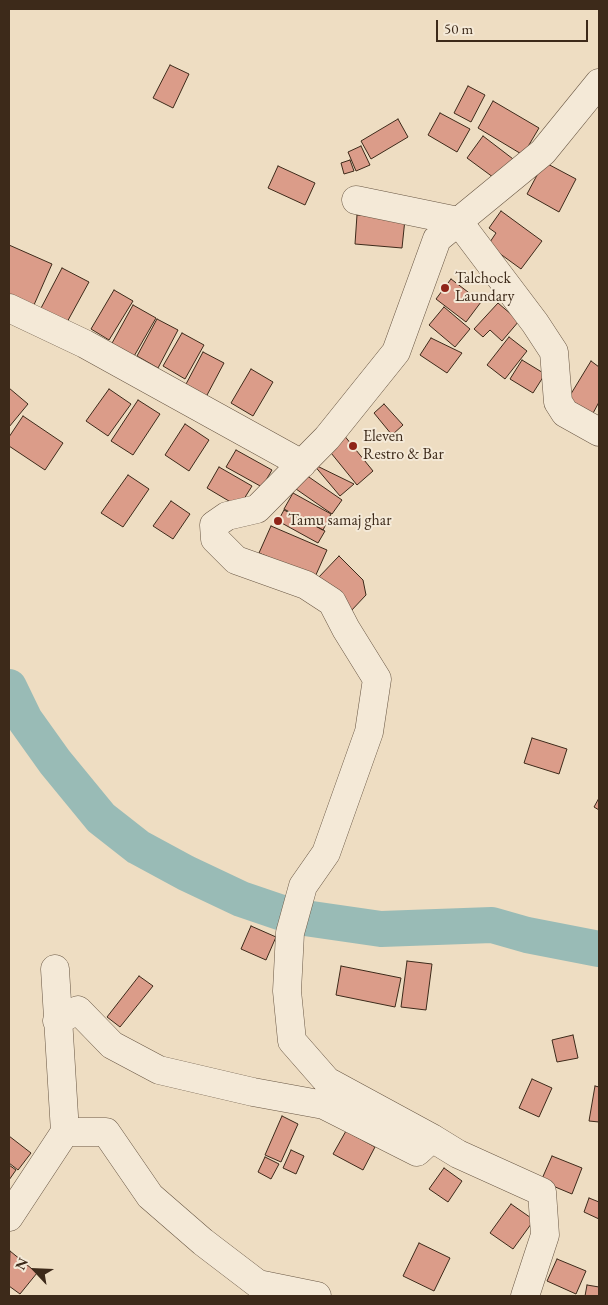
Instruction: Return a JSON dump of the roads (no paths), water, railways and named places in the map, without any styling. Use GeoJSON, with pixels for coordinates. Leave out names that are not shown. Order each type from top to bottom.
{"type":"FeatureCollection","features":[{"type":"Feature","properties":{"kind":"street"},"geometry":{"type":"LineString","coordinates":[[525,1296],[546,1235],[542,1192],[458,1154],[327,1081],[292,1041],[287,991],[290,933],[303,886],[326,853],[369,732],[377,679],[346,629],[332,602],[306,585],[236,560],[215,540],[214,525],[227,516],[257,509],[327,438],[396,352],[437,239],[543,152],[599,83]]}},
{"type":"Feature","properties":{"kind":"street"},"geometry":{"type":"LineString","coordinates":[[356,200],[458,221],[535,323],[554,352],[558,402],[565,413],[599,432]]}},
{"type":"Feature","properties":{"kind":"street"},"geometry":{"type":"LineString","coordinates":[[9,308],[85,344],[302,464]]}},
{"type":"Feature","properties":{"kind":"street"},"geometry":{"type":"LineString","coordinates":[[9,1217],[65,1132],[55,969]]}},
{"type":"Feature","properties":{"kind":"street"},"geometry":{"type":"LineString","coordinates":[[57,1021],[78,1010],[112,1045],[159,1070],[324,1106],[417,1152],[432,1138]]}},
{"type":"Feature","properties":{"kind":"street"},"geometry":{"type":"LineString","coordinates":[[65,1132],[106,1132],[150,1196],[203,1242],[258,1284],[317,1296]]}},
{"type":"Feature","properties":{"kind":"waterway"},"geometry":{"type":"LineString","coordinates":[[9,687],[25,720],[55,762],[101,818],[138,847],[186,873],[241,899],[291,916],[381,929],[492,925],[527,935],[599,949]]}},
{"type":"Feature","properties":{"kind":"place","name":"Talchock Laundary"},"geometry":{"type":"Point","coordinates":[445,288]}},
{"type":"Feature","properties":{"kind":"place","name":"Eleven Restro & Bar"},"geometry":{"type":"Point","coordinates":[353,446]}},
{"type":"Feature","properties":{"kind":"place","name":"Tamu samaj ghar"},"geometry":{"type":"Point","coordinates":[278,521]}}]}
